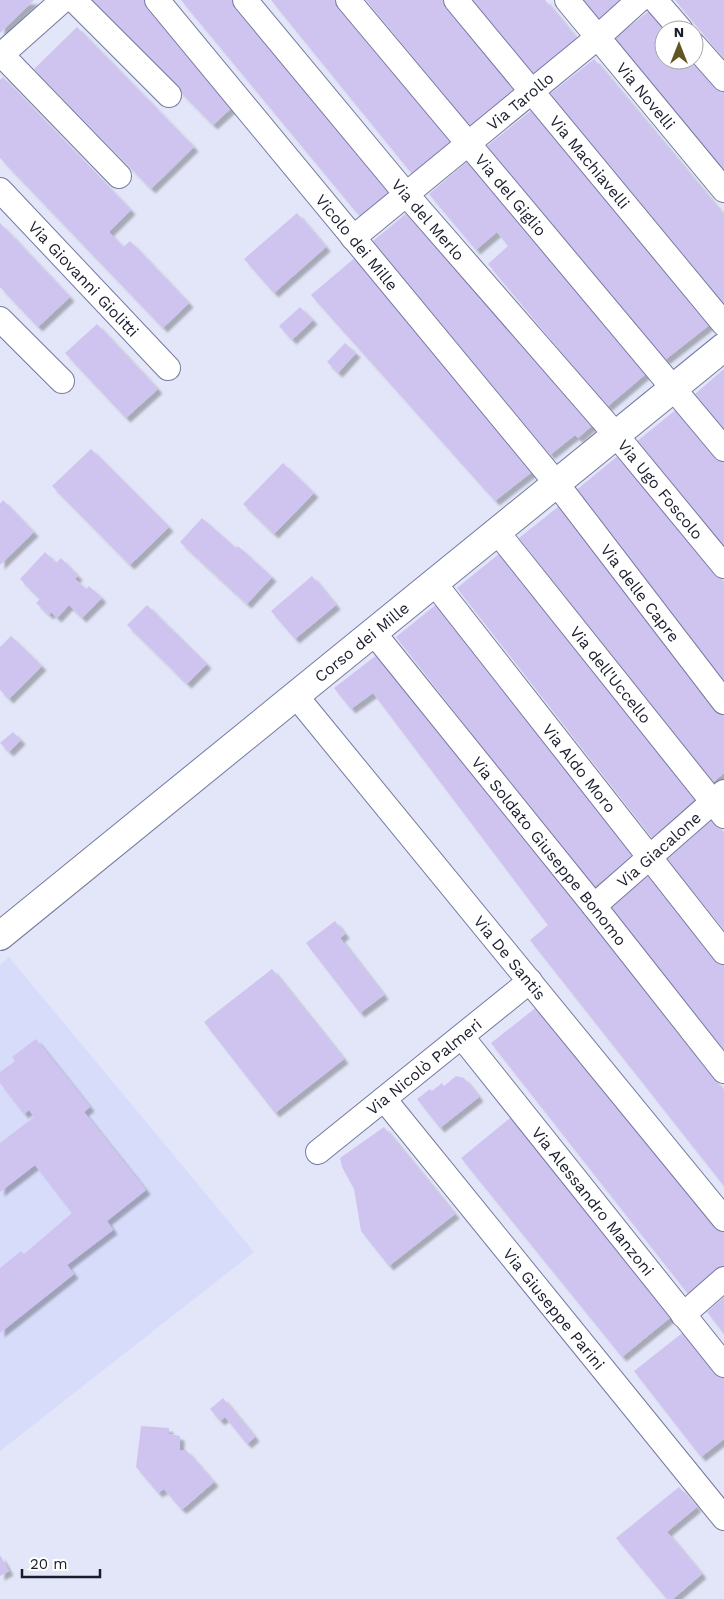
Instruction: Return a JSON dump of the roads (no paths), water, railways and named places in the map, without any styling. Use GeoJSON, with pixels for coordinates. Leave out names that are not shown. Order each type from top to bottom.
{"type":"FeatureCollection","features":[{"type":"Feature","properties":{"kind":"street"},"geometry":{"type":"LineString","coordinates":[[63,0],[0,55],[119,176]]}},
{"type":"Feature","properties":{"kind":"street"},"geometry":{"type":"LineString","coordinates":[[74,0],[169,95]]}},
{"type":"Feature","properties":{"kind":"street","name":"Vicolo dei Mille"},"geometry":{"type":"LineString","coordinates":[[157,0],[557,484]]}},
{"type":"Feature","properties":{"kind":"street","name":"Via del Merlo"},"geometry":{"type":"LineString","coordinates":[[245,0],[406,194],[616,435]]}},
{"type":"Feature","properties":{"kind":"street","name":"Via del Giglio"},"geometry":{"type":"LineString","coordinates":[[348,0],[724,449]]}},
{"type":"Feature","properties":{"kind":"street","name":"Via Machiavelli"},"geometry":{"type":"LineString","coordinates":[[456,0],[724,324]]}},
{"type":"Feature","properties":{"kind":"street","name":"Via Novelli"},"geometry":{"type":"LineString","coordinates":[[567,0],[724,190]]}},
{"type":"Feature","properties":{"kind":"street","name":"Via Tarollo"},"geometry":{"type":"LineString","coordinates":[[353,238],[532,92],[639,0]]}},
{"type":"Feature","properties":{"kind":"street"},"geometry":{"type":"LineString","coordinates":[[654,0],[672,20]]}},
{"type":"Feature","properties":{"kind":"street"},"geometry":{"type":"LineString","coordinates":[[704,56],[724,79]]}},
{"type":"Feature","properties":{"kind":"street","name":"Via Giovanni Giolitti"},"geometry":{"type":"LineString","coordinates":[[0,190],[168,368]]}},
{"type":"Feature","properties":{"kind":"street"},"geometry":{"type":"LineString","coordinates":[[0,319],[62,381]]}},
{"type":"Feature","properties":{"kind":"street","name":"Corso dei Mille"},"geometry":{"type":"LineString","coordinates":[[0,936],[724,348]]}},
{"type":"Feature","properties":{"kind":"street","name":"Via Ugo Foscolo"},"geometry":{"type":"LineString","coordinates":[[616,435],[724,566]]}},
{"type":"Feature","properties":{"kind":"street","name":"Via delle Capre"},"geometry":{"type":"LineString","coordinates":[[557,484],[724,702]]}},
{"type":"Feature","properties":{"kind":"street","name":"Via dell'Uccello"},"geometry":{"type":"LineString","coordinates":[[498,533],[720,803]]}},
{"type":"Feature","properties":{"kind":"street","name":"Via Aldo Moro"},"geometry":{"type":"LineString","coordinates":[[435,584],[724,952]]}},
{"type":"Feature","properties":{"kind":"street","name":"Via Soldato Giuseppe Bonomo"},"geometry":{"type":"LineString","coordinates":[[373,632],[594,906],[724,1071]]}},
{"type":"Feature","properties":{"kind":"street","name":"Via De Santis"},"geometry":{"type":"LineString","coordinates":[[296,696],[724,1219]]}},
{"type":"Feature","properties":{"kind":"street","name":"Via Giacalone"},"geometry":{"type":"LineString","coordinates":[[594,906],[720,803]]}},
{"type":"Feature","properties":{"kind":"street","name":"Via Nicolò Palmeri"},"geometry":{"type":"LineString","coordinates":[[318,1152],[530,981]]}},
{"type":"Feature","properties":{"kind":"street","name":"Via Alessandro Manzoni"},"geometry":{"type":"LineString","coordinates":[[462,1037],[724,1365]]}},
{"type":"Feature","properties":{"kind":"street","name":"Via Giuseppe Parini"},"geometry":{"type":"LineString","coordinates":[[384,1099],[724,1518]]}},
{"type":"Feature","properties":{"kind":"street"},"geometry":{"type":"LineString","coordinates":[[683,1315],[724,1279]]}}]}
